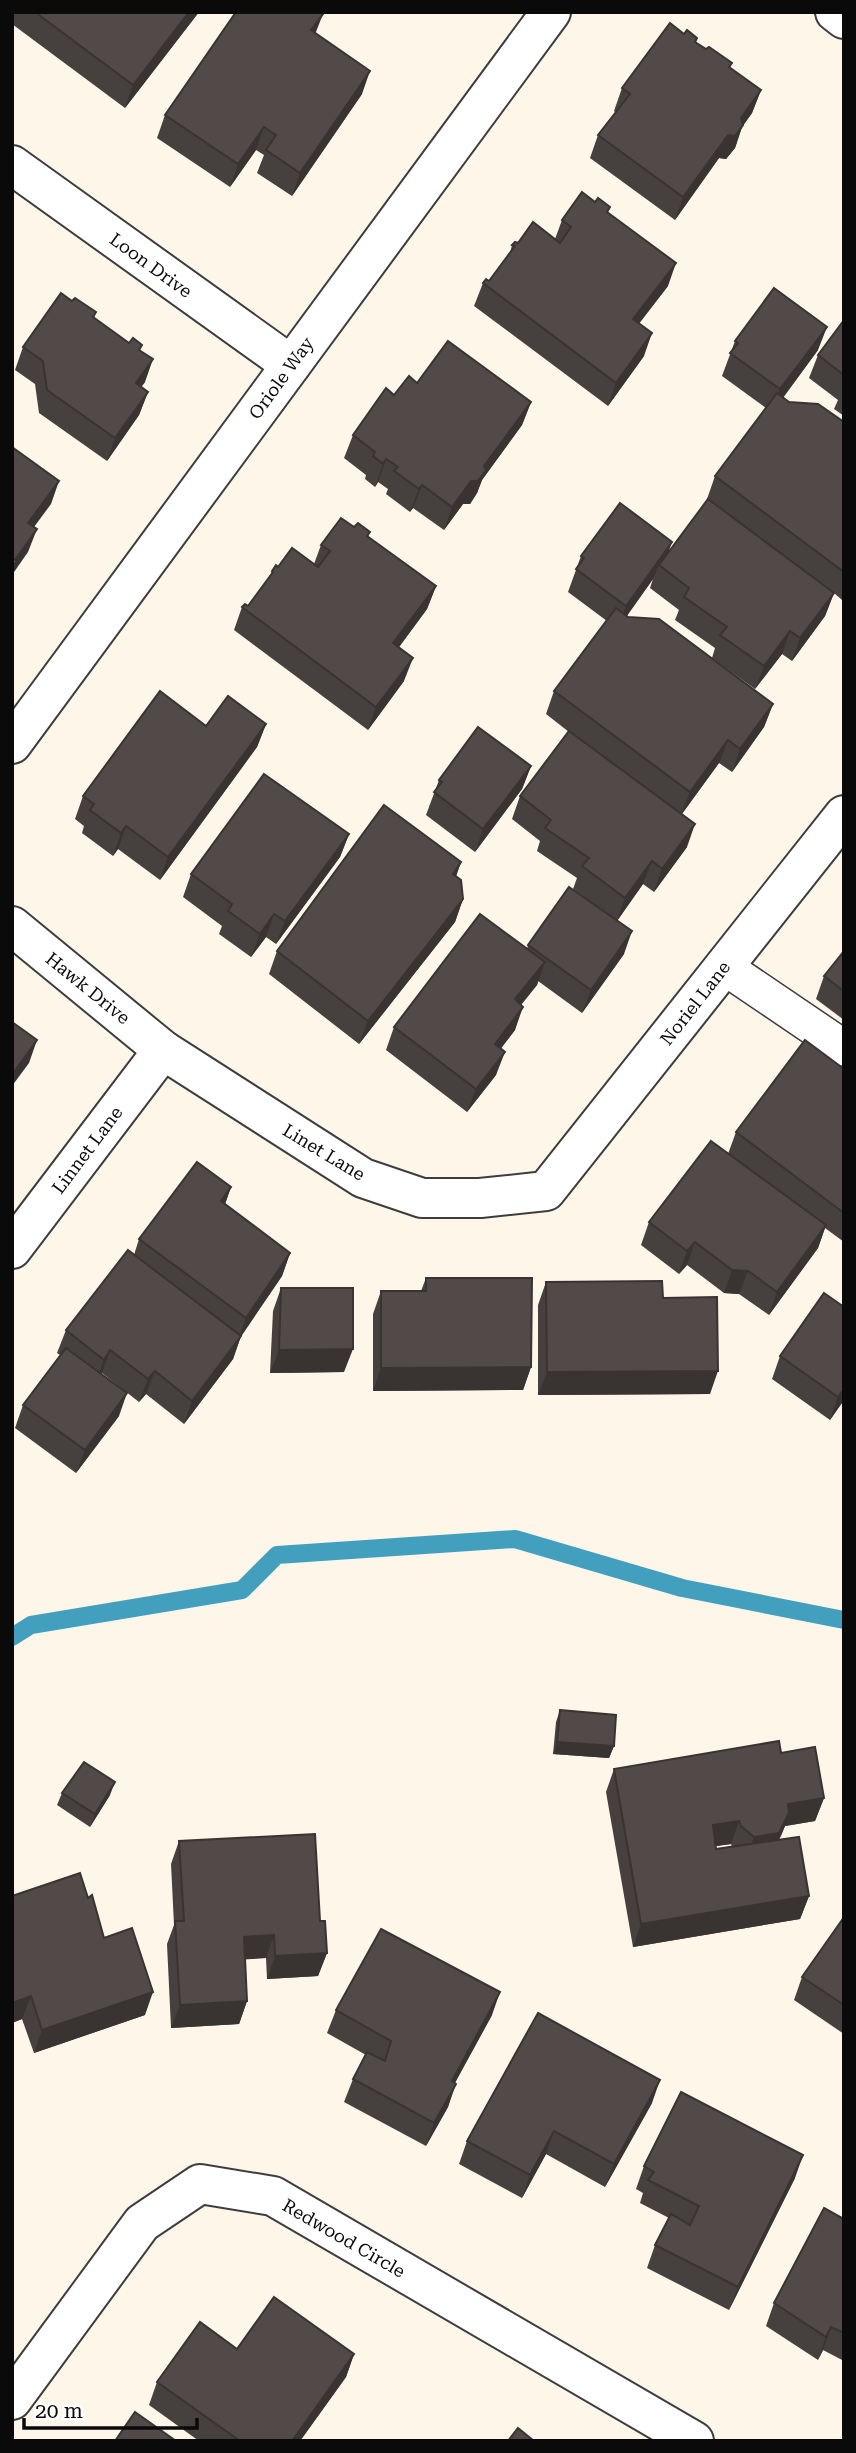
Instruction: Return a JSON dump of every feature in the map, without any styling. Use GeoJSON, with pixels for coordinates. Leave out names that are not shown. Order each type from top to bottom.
{"type":"FeatureCollection","features":[{"type":"Feature","properties":{"kind":"street","name":"Oriole Way"},"geometry":{"type":"LineString","coordinates":[[12,744],[551,12]]}},
{"type":"Feature","properties":{"kind":"street"},"geometry":{"type":"LineString","coordinates":[[835,12],[844,19]]}},
{"type":"Feature","properties":{"kind":"street","name":"Loon Drive"},"geometry":{"type":"LineString","coordinates":[[12,166],[291,365]]}},
{"type":"Feature","properties":{"kind":"street","name":"Noriel Lane"},"geometry":{"type":"LineString","coordinates":[[546,1191],[844,815]]}},
{"type":"Feature","properties":{"kind":"street","name":"Hawk Drive"},"geometry":{"type":"LineString","coordinates":[[12,926],[163,1051]]}},
{"type":"Feature","properties":{"kind":"street","name":"Linet Lane"},"geometry":{"type":"LineString","coordinates":[[163,1051],[363,1178],[422,1198],[480,1198],[546,1191]]}},
{"type":"Feature","properties":{"kind":"street","name":"Linnet Lane"},"geometry":{"type":"LineString","coordinates":[[12,1249],[163,1051]]}},
{"type":"Feature","properties":{"kind":"street","name":"Redwood Circle"},"geometry":{"type":"LineString","coordinates":[[12,2400],[142,2222],[200,2184],[273,2196],[694,2441]]}},
{"type":"Feature","properties":{"kind":"lane"},"geometry":{"type":"LineString","coordinates":[[723,967],[844,1048]]}},
{"type":"Feature","properties":{"kind":"building"},"geometry":{"type":"Polygon","coordinates":[[[35,12],[189,12],[133,85],[35,12]]]}},
{"type":"Feature","properties":{"kind":"building"},"geometry":{"type":"Polygon","coordinates":[[[236,12],[321,12],[323,14],[311,30],[370,71],[300,173],[266,150],[276,135],[264,127],[238,164],[165,115],[236,12]]]}},
{"type":"Feature","properties":{"kind":"building"},"geometry":{"type":"Polygon","coordinates":[[[670,23],[684,34],[687,30],[697,38],[695,42],[706,49],[709,47],[732,63],[729,67],[761,90],[741,118],[743,125],[735,136],[728,135],[683,197],[598,135],[630,94],[622,88],[670,23]]]}},
{"type":"Feature","properties":{"kind":"building"},"geometry":{"type":"Polygon","coordinates":[[[582,192],[595,202],[598,198],[610,207],[607,212],[676,263],[633,319],[652,333],[616,383],[483,283],[486,279],[489,281],[515,246],[512,245],[518,243],[533,222],[560,243],[571,227],[562,220],[582,192]]]}},
{"type":"Feature","properties":{"kind":"building"},"geometry":{"type":"Polygon","coordinates":[[[774,288],[827,327],[780,389],[730,353],[738,343],[735,341],[774,288]]]}},
{"type":"Feature","properties":{"kind":"building"},"geometry":{"type":"Polygon","coordinates":[[[61,293],[72,301],[75,298],[96,312],[93,317],[129,343],[133,338],[142,345],[139,350],[153,359],[136,383],[148,392],[115,438],[47,390],[43,361],[23,347],[61,293]]]}},
{"type":"Feature","properties":{"kind":"building"},"geometry":{"type":"Polygon","coordinates":[[[844,320],[844,375],[818,355],[844,320]]]}},
{"type":"Feature","properties":{"kind":"building"},"geometry":{"type":"Polygon","coordinates":[[[448,341],[531,402],[484,466],[486,470],[478,481],[471,481],[452,507],[422,485],[419,489],[394,471],[398,467],[386,459],[383,464],[373,456],[375,452],[353,435],[386,388],[394,395],[409,376],[417,383],[448,341]]]}},
{"type":"Feature","properties":{"kind":"building"},"geometry":{"type":"Polygon","coordinates":[[[777,393],[789,402],[818,404],[844,422],[844,572],[715,476],[777,393]]]}},
{"type":"Feature","properties":{"kind":"building"},"geometry":{"type":"Polygon","coordinates":[[[12,447],[59,481],[28,523],[37,529],[15,560],[12,559],[12,447]]]}},
{"type":"Feature","properties":{"kind":"building"},"geometry":{"type":"Polygon","coordinates":[[[708,499],[834,593],[800,638],[790,631],[764,666],[720,635],[727,627],[684,597],[689,588],[659,565],[708,499]]]}},
{"type":"Feature","properties":{"kind":"building"},"geometry":{"type":"Polygon","coordinates":[[[620,503],[672,542],[626,606],[576,569],[584,558],[581,556],[620,503]]]}},
{"type":"Feature","properties":{"kind":"building"},"geometry":{"type":"Polygon","coordinates":[[[341,518],[354,527],[358,523],[370,532],[367,536],[436,586],[393,643],[413,658],[376,707],[242,607],[245,604],[248,606],[276,565],[278,567],[292,548],[318,567],[330,551],[321,545],[341,518]]]}},
{"type":"Feature","properties":{"kind":"building"},"geometry":{"type":"Polygon","coordinates":[[[616,608],[628,617],[659,619],[773,704],[740,749],[728,740],[690,792],[554,691],[616,608]]]}},
{"type":"Feature","properties":{"kind":"building"},"geometry":{"type":"Polygon","coordinates":[[[160,691],[206,726],[228,696],[266,724],[168,857],[126,826],[121,833],[90,810],[94,804],[83,796],[160,691]]]}},
{"type":"Feature","properties":{"kind":"building"},"geometry":{"type":"Polygon","coordinates":[[[478,727],[531,766],[483,829],[434,792],[442,782],[439,780],[478,727]]]}},
{"type":"Feature","properties":{"kind":"building"},"geometry":{"type":"Polygon","coordinates":[[[569,731],[695,824],[662,869],[652,861],[625,898],[582,866],[589,858],[545,828],[551,820],[520,796],[569,731]]]}},
{"type":"Feature","properties":{"kind":"building"},"geometry":{"type":"Polygon","coordinates":[[[264,774],[349,834],[285,921],[274,914],[260,934],[228,911],[232,904],[191,874],[264,774]]]}},
{"type":"Feature","properties":{"kind":"building"},"geometry":{"type":"Polygon","coordinates":[[[384,805],[461,862],[453,874],[461,880],[463,899],[368,1021],[277,951],[384,805]]]}},
{"type":"Feature","properties":{"kind":"building"},"geometry":{"type":"Polygon","coordinates":[[[569,887],[632,931],[591,990],[528,945],[569,887]]]}},
{"type":"Feature","properties":{"kind":"building"},"geometry":{"type":"Polygon","coordinates":[[[480,914],[545,962],[515,999],[523,1007],[495,1044],[505,1052],[476,1089],[394,1027],[480,914]]]}},
{"type":"Feature","properties":{"kind":"building"},"geometry":{"type":"Polygon","coordinates":[[[844,951],[844,991],[824,976],[844,951]]]}},
{"type":"Feature","properties":{"kind":"building"},"geometry":{"type":"Polygon","coordinates":[[[12,1022],[37,1040],[12,1075],[12,1022]]]}},
{"type":"Feature","properties":{"kind":"building"},"geometry":{"type":"Polygon","coordinates":[[[805,1040],[844,1069],[844,1213],[736,1132],[805,1040]]]}},
{"type":"Feature","properties":{"kind":"building"},"geometry":{"type":"Polygon","coordinates":[[[711,1141],[826,1225],[777,1292],[748,1271],[732,1270],[695,1242],[687,1251],[649,1222],[711,1141]]]}},
{"type":"Feature","properties":{"kind":"building"},"geometry":{"type":"Polygon","coordinates":[[[197,1162],[231,1187],[221,1201],[290,1253],[246,1318],[139,1239],[197,1162]]]}},
{"type":"Feature","properties":{"kind":"building"},"geometry":{"type":"Polygon","coordinates":[[[128,1250],[241,1336],[192,1401],[155,1371],[148,1379],[110,1350],[104,1360],[66,1330],[128,1250]]]}},
{"type":"Feature","properties":{"kind":"building"},"geometry":{"type":"Polygon","coordinates":[[[426,1278],[532,1278],[531,1367],[381,1368],[381,1291],[426,1291],[426,1278]]]}},
{"type":"Feature","properties":{"kind":"building"},"geometry":{"type":"Polygon","coordinates":[[[662,1281],[663,1298],[717,1297],[718,1371],[547,1372],[546,1282],[662,1281]]]}},
{"type":"Feature","properties":{"kind":"building"},"geometry":{"type":"Polygon","coordinates":[[[281,1288],[353,1288],[353,1349],[279,1350],[281,1288]]]}},
{"type":"Feature","properties":{"kind":"building"},"geometry":{"type":"Polygon","coordinates":[[[824,1293],[844,1307],[844,1389],[838,1397],[780,1356],[824,1293]]]}},
{"type":"Feature","properties":{"kind":"building"},"geometry":{"type":"Polygon","coordinates":[[[66,1348],[127,1393],[85,1450],[23,1405],[66,1348]]]}},
{"type":"Feature","properties":{"kind":"building"},"geometry":{"type":"Polygon","coordinates":[[[560,1710],[616,1715],[614,1746],[557,1742],[560,1710]]]}},
{"type":"Feature","properties":{"kind":"building"},"geometry":{"type":"Polygon","coordinates":[[[779,1741],[781,1753],[815,1747],[824,1798],[788,1804],[789,1813],[779,1833],[754,1837],[739,1821],[713,1825],[716,1849],[799,1837],[809,1896],[641,1924],[614,1769],[779,1741]]]}},
{"type":"Feature","properties":{"kind":"building"},"geometry":{"type":"Polygon","coordinates":[[[84,1762],[115,1782],[95,1814],[62,1793],[84,1762]]]}},
{"type":"Feature","properties":{"kind":"building"},"geometry":{"type":"Polygon","coordinates":[[[315,1834],[320,1921],[325,1921],[327,1953],[275,1956],[274,1935],[244,1937],[247,2001],[180,2005],[175,1921],[184,1921],[179,1841],[315,1834]]]}},
{"type":"Feature","properties":{"kind":"building"},"geometry":{"type":"Polygon","coordinates":[[[80,1873],[88,1898],[92,1895],[104,1938],[132,1928],[153,1992],[42,2030],[31,1996],[12,2003],[12,1896],[80,1873]]]}},
{"type":"Feature","properties":{"kind":"building"},"geometry":{"type":"Polygon","coordinates":[[[842,1920],[844,1921],[844,2005],[802,1977],[842,1920]]]}},
{"type":"Feature","properties":{"kind":"building"},"geometry":{"type":"Polygon","coordinates":[[[381,1929],[500,1992],[452,2081],[456,2084],[434,2123],[353,2079],[367,2052],[385,2061],[391,2041],[336,2010],[381,1929]]]}},
{"type":"Feature","properties":{"kind":"building"},"geometry":{"type":"Polygon","coordinates":[[[538,2013],[660,2080],[614,2164],[554,2131],[530,2175],[467,2141],[538,2013]]]}},
{"type":"Feature","properties":{"kind":"building"},"geometry":{"type":"Polygon","coordinates":[[[681,2092],[803,2155],[738,2287],[655,2245],[671,2214],[690,2225],[699,2206],[648,2180],[654,2172],[644,2166],[681,2092]]]}},
{"type":"Feature","properties":{"kind":"building"},"geometry":{"type":"Polygon","coordinates":[[[824,2208],[844,2219],[844,2333],[831,2327],[826,2337],[774,2303],[824,2208]]]}},
{"type":"Feature","properties":{"kind":"building"},"geometry":{"type":"Polygon","coordinates":[[[274,2297],[354,2354],[292,2441],[240,2441],[157,2382],[200,2322],[237,2349],[274,2297]]]}},
{"type":"Feature","properties":{"kind":"building"},"geometry":{"type":"Polygon","coordinates":[[[135,2412],[176,2441],[115,2441],[135,2412]]]}},
{"type":"Feature","properties":{"kind":"building"},"geometry":{"type":"Polygon","coordinates":[[[518,2428],[534,2441],[508,2441],[518,2428]]]}},
{"type":"Feature","properties":{"kind":"waterway"},"geometry":{"type":"LineString","coordinates":[[12,1637],[31,1625],[242,1590],[277,1555],[515,1539],[682,1588],[844,1620]]}}]}
